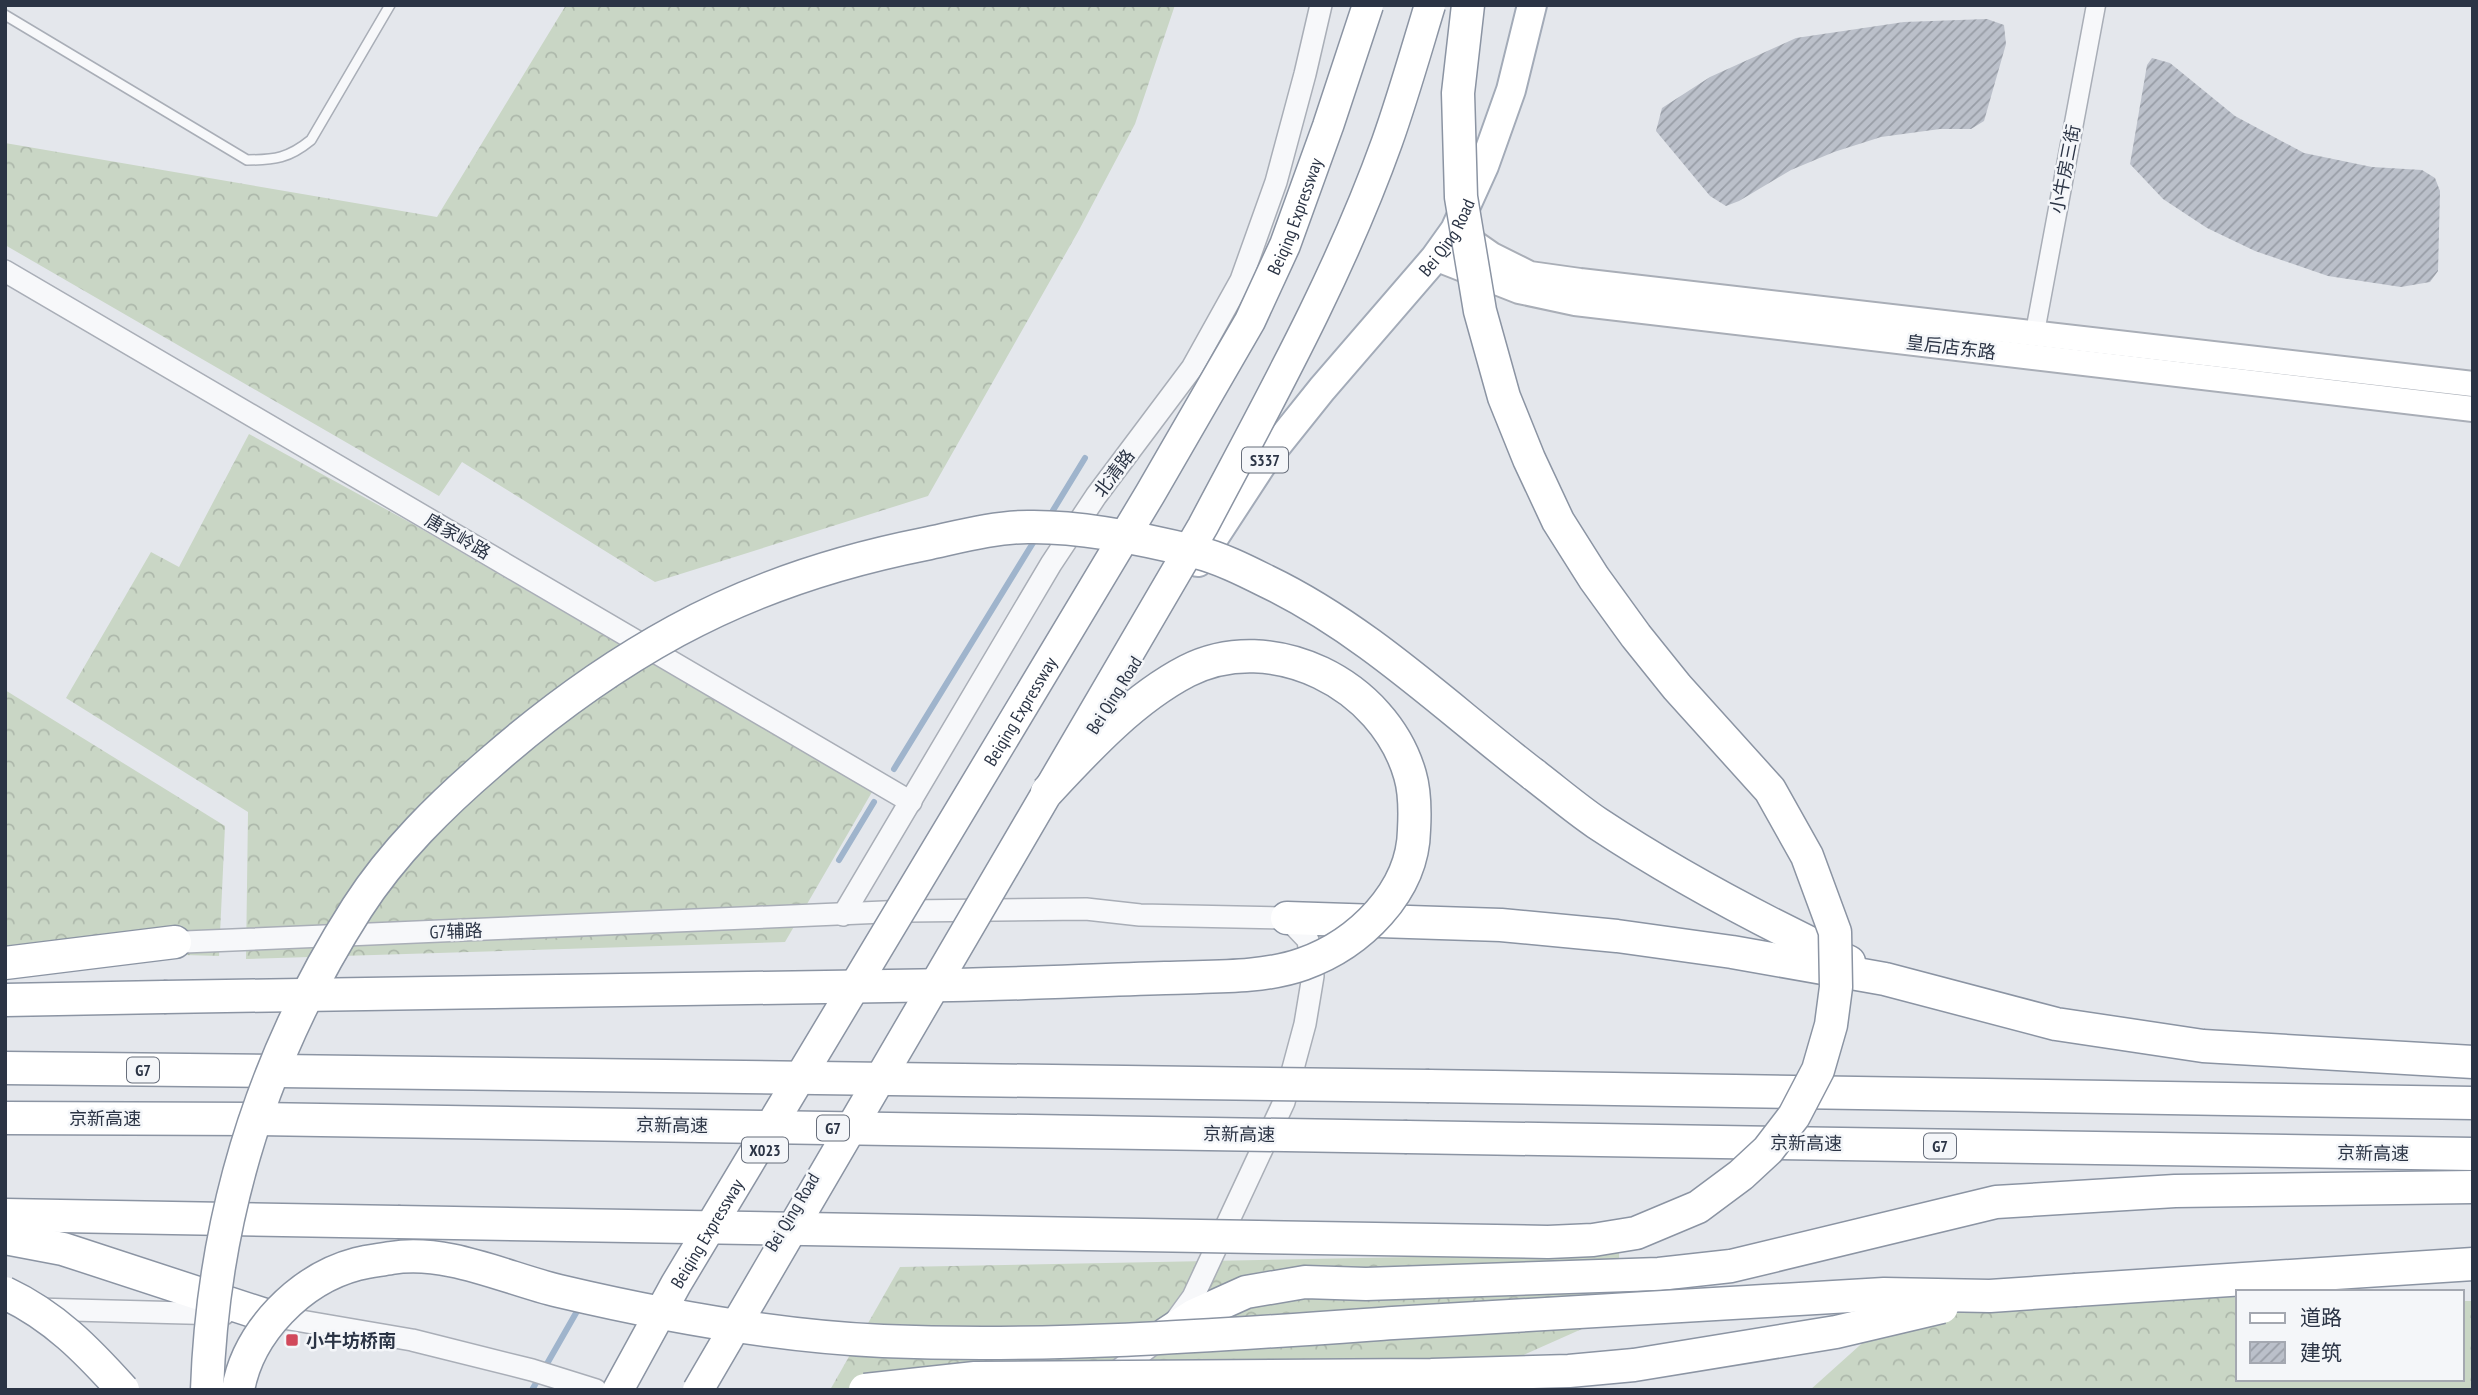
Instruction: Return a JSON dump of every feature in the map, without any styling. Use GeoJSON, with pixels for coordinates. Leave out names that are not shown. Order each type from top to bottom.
{"type":"FeatureCollection","features":[{"type":"Feature","properties":{"kind":"highway","name":"Beiqing Expressway"},"geometry":{"type":"LineString","coordinates":[[620,1390],[676,1284],[1129,530],[1250,321],[1285,245],[1349,65],[1366,5]]}},
{"type":"Feature","properties":{"kind":"highway"},"geometry":{"type":"LineString","coordinates":[[698,1390],[1203,526],[1262,415],[1337,265],[1387,142],[1430,5]]}},
{"type":"Feature","properties":{"kind":"highway"},"geometry":{"type":"LineString","coordinates":[[5,1215],[1548,1242],[1593,1240],[1636,1233],[1698,1207],[1741,1175],[1768,1150],[1794,1116],[1818,1070],[1831,1025],[1836,987],[1835,932],[1807,856],[1770,790],[1677,687],[1594,578],[1558,521],[1504,397],[1480,311],[1461,197],[1458,93],[1468,5]]}},
{"type":"Feature","properties":{"kind":"highway"},"geometry":{"type":"LineString","coordinates":[[207,1390],[216,1276],[234,1186],[259,1103],[283,1044],[319,973],[359,904],[408,841],[460,789],[517,740],[606,674],[676,631],[810,573],[886,552],[963,536],[1026,527],[1099,533],[1200,553],[1303,598],[1338,620],[1388,656],[1481,734],[1594,821],[1668,868],[1740,909],[1885,979]]}},
{"type":"Feature","properties":{"kind":"highway"},"geometry":{"type":"LineString","coordinates":[[5,1000],[993,984],[1254,973],[1300,965],[1333,951],[1350,940],[1380,912],[1400,886],[1414,846],[1415,808],[1409,774],[1396,743],[1380,718],[1356,695],[1329,677],[1303,664],[1268,657],[1250,656],[1220,660],[1188,671],[1153,693],[1109,729],[1047,792]]}},
{"type":"Feature","properties":{"kind":"highway"},"geometry":{"type":"LineString","coordinates":[[1287,918],[1501,925],[1617,936],[1732,952],[1885,979],[2056,1024],[2203,1045],[2473,1062]]}},
{"type":"Feature","properties":{"kind":"highway"},"geometry":{"type":"LineString","coordinates":[[5,963],[175,942]]}},
{"type":"Feature","properties":{"kind":"highway","name":"G7"},"geometry":{"type":"LineString","coordinates":[[5,1068],[1429,1086],[2473,1103]]}},
{"type":"Feature","properties":{"kind":"highway","name":"京新高速"},"geometry":{"type":"LineString","coordinates":[[5,1118],[258,1119],[2473,1154]]}},
{"type":"Feature","properties":{"kind":"highway"},"geometry":{"type":"LineString","coordinates":[[1166,1334],[1195,1315],[1246,1292],[1305,1282],[1366,1284],[1659,1274],[1731,1266],[1996,1202],[2175,1191],[2473,1187]]}},
{"type":"Feature","properties":{"kind":"highway"},"geometry":{"type":"LineString","coordinates":[[5,1238],[64,1249],[265,1315]]}},
{"type":"Feature","properties":{"kind":"highway"},"geometry":{"type":"LineString","coordinates":[[238,1390],[255,1343],[282,1307],[315,1283],[354,1264],[397,1257],[435,1258],[496,1271],[554,1289],[610,1302],[779,1333],[883,1341],[1099,1340],[1884,1294],[1990,1296],[2473,1264]]}},
{"type":"Feature","properties":{"kind":"highway"},"geometry":{"type":"LineString","coordinates":[[5,1293],[70,1334],[123,1390]]}},
{"type":"Feature","properties":{"kind":"highway"},"geometry":{"type":"LineString","coordinates":[[865,1390],[975,1378],[1431,1375],[1582,1370],[1634,1365],[1836,1332],[1990,1296]]}},
{"type":"Feature","properties":{"kind":"main road"},"geometry":{"type":"LineString","coordinates":[[907,911],[1141,522],[1244,340],[1288,247],[1326,146],[1366,5]]}},
{"type":"Feature","properties":{"kind":"main road","name":"Bei Qing Road"},"geometry":{"type":"LineString","coordinates":[[685,1390],[974,911],[1047,803],[1213,536],[1262,464],[1322,389],[1436,258],[1455,230],[1484,166],[1511,90],[1532,5]]}},
{"type":"Feature","properties":{"kind":"main road","name":"皇后店东路"},"geometry":{"type":"LineString","coordinates":[[1455,230],[1492,256],[1530,274],[2473,384]]}},
{"type":"Feature","properties":{"kind":"main road","name":"皇后店东路"},"geometry":{"type":"LineString","coordinates":[[1436,258],[1519,291],[1575,303],[2473,409]]}},
{"type":"Feature","properties":{"kind":"main road","name":"X023"},"geometry":{"type":"LineString","coordinates":[[620,1390],[907,911]]}},
{"type":"Feature","properties":{"kind":"street","name":"北清路"},"geometry":{"type":"LineString","coordinates":[[843,915],[1051,564],[1096,496],[1192,368],[1241,280],[1276,182],[1321,5]]}},
{"type":"Feature","properties":{"kind":"street","name":"小牛房三街"},"geometry":{"type":"LineString","coordinates":[[2035,332],[2096,5]]}},
{"type":"Feature","properties":{"kind":"street","name":"唐家岭路"},"geometry":{"type":"LineString","coordinates":[[5,271],[911,802]]}},
{"type":"Feature","properties":{"kind":"street","name":"G7辅路"},"geometry":{"type":"LineString","coordinates":[[5,948],[907,911],[1086,909],[1140,915],[1287,918]]}},
{"type":"Feature","properties":{"kind":"street"},"geometry":{"type":"LineString","coordinates":[[1095,1390],[1166,1334],[1193,1297],[1284,1102],[1305,1024],[1313,976],[1308,940],[1287,918]]}},
{"type":"Feature","properties":{"kind":"street"},"geometry":{"type":"LineString","coordinates":[[5,1308],[265,1315],[412,1340],[532,1370],[596,1390]]}},
{"type":"Feature","properties":{"kind":"lane"},"geometry":{"type":"LineString","coordinates":[[5,15],[247,160],[271,160],[294,154],[311,140],[390,5]]}},
{"type":"Feature","properties":{"kind":"green space"},"geometry":{"type":"Polygon","coordinates":[[[566,5],[1175,5],[1135,124],[1079,230],[928,496],[655,582],[462,462],[439,496],[5,245],[5,143],[437,217],[566,5]]]}},
{"type":"Feature","properties":{"kind":"green space"},"geometry":{"type":"Polygon","coordinates":[[[249,434],[411,523],[872,792],[785,942],[246,959],[248,812],[66,698],[151,552],[179,567],[249,434]]]}},
{"type":"Feature","properties":{"kind":"green space"},"geometry":{"type":"Polygon","coordinates":[[[5,690],[225,826],[219,956],[5,950],[5,690]]]}},
{"type":"Feature","properties":{"kind":"green space"},"geometry":{"type":"Polygon","coordinates":[[[1619,1253],[1620,1312],[1445,1390],[830,1390],[900,1267],[1619,1253]]]}},
{"type":"Feature","properties":{"kind":"green space"},"geometry":{"type":"Polygon","coordinates":[[[2236,1296],[2236,1381],[2464,1381],[2464,1301],[2473,1301],[2473,1390],[1810,1390],[1898,1311],[2236,1296]]]}},
{"type":"Feature","properties":{"kind":"building"},"geometry":{"type":"Polygon","coordinates":[[[1987,19],[2004,25],[2006,44],[1984,121],[1971,129],[1940,129],[1881,137],[1791,170],[1726,206],[1710,196],[1656,131],[1662,108],[1710,77],[1796,38],[1904,22],[1987,19]]]}},
{"type":"Feature","properties":{"kind":"building"},"geometry":{"type":"Polygon","coordinates":[[[2152,58],[2170,63],[2235,116],[2304,153],[2372,167],[2422,170],[2435,178],[2440,191],[2438,271],[2430,282],[2401,287],[2328,276],[2255,251],[2207,228],[2163,199],[2130,164],[2147,65],[2152,58]]]}},
{"type":"Feature","properties":{"kind":"waterway"},"geometry":{"type":"LineString","coordinates":[[1049,517],[1085,458]]}},
{"type":"Feature","properties":{"kind":"waterway"},"geometry":{"type":"LineString","coordinates":[[894,769],[1036,538]]}},
{"type":"Feature","properties":{"kind":"waterway"},"geometry":{"type":"LineString","coordinates":[[839,860],[874,802]]}},
{"type":"Feature","properties":{"kind":"waterway"},"geometry":{"type":"LineString","coordinates":[[532,1390],[580,1306]]}},
{"type":"Feature","properties":{"kind":"place","name":"小牛坊桥南"},"geometry":{"type":"Point","coordinates":[292,1340]}}]}
